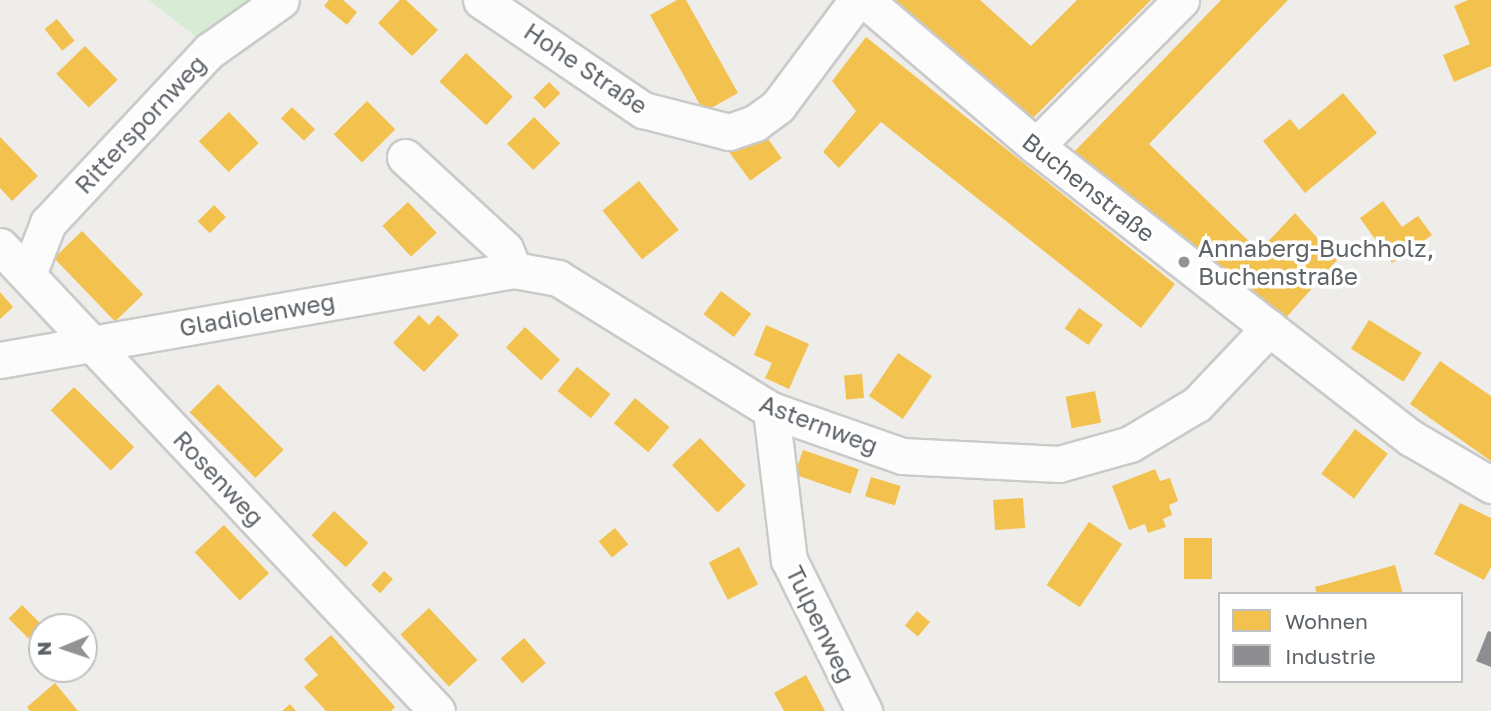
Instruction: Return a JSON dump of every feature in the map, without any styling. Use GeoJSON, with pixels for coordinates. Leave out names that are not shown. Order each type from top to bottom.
{"type":"FeatureCollection","features":[{"type":"Feature","properties":{"kind":"street","name":"Ritterspornweg"},"geometry":{"type":"LineString","coordinates":[[29,272],[48,223],[209,51],[281,0]]}},
{"type":"Feature","properties":{"kind":"street","name":"Hohe Straße"},"geometry":{"type":"LineString","coordinates":[[493,8],[643,110],[729,132],[755,123],[778,106],[857,0]]}},
{"type":"Feature","properties":{"kind":"street","name":"Buchenstraße"},"geometry":{"type":"LineString","coordinates":[[865,0],[1036,146],[1269,328],[1411,438],[1491,485]]}},
{"type":"Feature","properties":{"kind":"street"},"geometry":{"type":"LineString","coordinates":[[1036,146],[1181,0]]}},
{"type":"Feature","properties":{"kind":"street"},"geometry":{"type":"LineString","coordinates":[[405,157],[505,249],[514,270]]}},
{"type":"Feature","properties":{"kind":"street","name":"Rosenweg"},"geometry":{"type":"LineString","coordinates":[[0,246],[29,272],[437,711]]}},
{"type":"Feature","properties":{"kind":"street","name":"Asternweg"},"geometry":{"type":"LineString","coordinates":[[514,270],[558,278],[771,410],[902,456],[1059,464],[1130,444],[1197,404],[1269,328]]}},
{"type":"Feature","properties":{"kind":"street","name":"Gladiolenweg"},"geometry":{"type":"LineString","coordinates":[[0,360],[514,270]]}},
{"type":"Feature","properties":{"kind":"street","name":"Tulpenweg"},"geometry":{"type":"LineString","coordinates":[[771,410],[789,559],[864,711]]}},
{"type":"Feature","properties":{"kind":"green space"},"geometry":{"type":"Polygon","coordinates":[[[149,0],[270,0],[205,44],[149,0]]]}},
{"type":"Feature","properties":{"kind":"building: Wohnen"},"geometry":{"type":"Polygon","coordinates":[[[329,0],[343,0],[357,12],[347,25],[324,6],[329,0]]]}},
{"type":"Feature","properties":{"kind":"building: Wohnen"},"geometry":{"type":"Polygon","coordinates":[[[400,0],[406,0],[438,30],[412,56],[378,23],[400,0]]]}},
{"type":"Feature","properties":{"kind":"building: Wohnen"},"geometry":{"type":"Polygon","coordinates":[[[677,0],[686,0],[738,93],[704,112],[650,15],[677,0]]]}},
{"type":"Feature","properties":{"kind":"building: Wohnen"},"geometry":{"type":"Polygon","coordinates":[[[885,0],[980,0],[1031,46],[1077,0],[1151,0],[1028,123],[885,0]]]}},
{"type":"Feature","properties":{"kind":"building: Wohnen"},"geometry":{"type":"Polygon","coordinates":[[[1221,0],[1288,0],[1149,144],[1259,251],[1295,213],[1337,260],[1284,320],[1073,153],[1221,0]]]}},
{"type":"Feature","properties":{"kind":"building: Wohnen"},"geometry":{"type":"Polygon","coordinates":[[[1468,0],[1491,0],[1491,66],[1454,82],[1443,55],[1470,44],[1454,6],[1468,0]]]}},
{"type":"Feature","properties":{"kind":"building: Wohnen"},"geometry":{"type":"Polygon","coordinates":[[[57,19],[75,41],[62,51],[45,29],[57,19]]]}},
{"type":"Feature","properties":{"kind":"building: Wohnen"},"geometry":{"type":"Polygon","coordinates":[[[866,37],[1175,284],[1141,328],[881,122],[839,168],[823,152],[856,111],[832,81],[866,37]]]}},
{"type":"Feature","properties":{"kind":"building: Wohnen"},"geometry":{"type":"Polygon","coordinates":[[[85,46],[118,80],[89,108],[56,74],[85,46]]]}},
{"type":"Feature","properties":{"kind":"building: Wohnen"},"geometry":{"type":"Polygon","coordinates":[[[466,53],[513,97],[486,125],[439,82],[466,53]]]}},
{"type":"Feature","properties":{"kind":"building: Wohnen"},"geometry":{"type":"Polygon","coordinates":[[[549,82],[560,93],[545,109],[533,98],[549,82]]]}},
{"type":"Feature","properties":{"kind":"building: Wohnen"},"geometry":{"type":"Polygon","coordinates":[[[1343,93],[1377,133],[1305,193],[1263,141],[1290,119],[1299,130],[1343,93]]]}},
{"type":"Feature","properties":{"kind":"building: Wohnen"},"geometry":{"type":"Polygon","coordinates":[[[367,101],[395,129],[362,163],[334,134],[367,101]]]}},
{"type":"Feature","properties":{"kind":"building: Wohnen"},"geometry":{"type":"Polygon","coordinates":[[[292,107],[315,129],[304,141],[281,119],[292,107]]]}},
{"type":"Feature","properties":{"kind":"building: Wohnen"},"geometry":{"type":"Polygon","coordinates":[[[229,112],[259,143],[229,172],[199,141],[229,112]]]}},
{"type":"Feature","properties":{"kind":"building: Wohnen"},"geometry":{"type":"Polygon","coordinates":[[[534,117],[560,143],[533,170],[507,144],[534,117]]]}},
{"type":"Feature","properties":{"kind":"building: Wohnen"},"geometry":{"type":"Polygon","coordinates":[[[760,128],[782,158],[750,181],[728,151],[760,128]]]}},
{"type":"Feature","properties":{"kind":"building: Wohnen"},"geometry":{"type":"Polygon","coordinates":[[[0,137],[38,176],[12,201],[0,188],[0,137]]]}},
{"type":"Feature","properties":{"kind":"building: Wohnen"},"geometry":{"type":"Polygon","coordinates":[[[639,181],[679,230],[642,260],[602,211],[639,181]]]}},
{"type":"Feature","properties":{"kind":"building: Wohnen"},"geometry":{"type":"Polygon","coordinates":[[[1383,201],[1402,227],[1418,216],[1432,235],[1392,263],[1360,218],[1383,201]]]}},
{"type":"Feature","properties":{"kind":"building: Wohnen"},"geometry":{"type":"Polygon","coordinates":[[[408,202],[437,233],[411,257],[382,226],[408,202]]]}},
{"type":"Feature","properties":{"kind":"building: Wohnen"},"geometry":{"type":"Polygon","coordinates":[[[214,205],[226,217],[210,233],[198,221],[214,205]]]}},
{"type":"Feature","properties":{"kind":"building: Wohnen"},"geometry":{"type":"Polygon","coordinates":[[[82,231],[143,294],[115,321],[54,258],[82,231]]]}},
{"type":"Feature","properties":{"kind":"building: Wohnen"},"geometry":{"type":"Polygon","coordinates":[[[721,291],[751,314],[734,337],[704,314],[721,291]]]}},
{"type":"Feature","properties":{"kind":"building: Wohnen"},"geometry":{"type":"Polygon","coordinates":[[[0,292],[13,307],[0,319],[0,292]]]}},
{"type":"Feature","properties":{"kind":"building: Wohnen"},"geometry":{"type":"Polygon","coordinates":[[[1079,308],[1103,325],[1088,345],[1065,328],[1079,308]]]}},
{"type":"Feature","properties":{"kind":"building: Wohnen"},"geometry":{"type":"Polygon","coordinates":[[[419,315],[429,325],[438,315],[459,335],[424,372],[393,343],[419,315]]]}},
{"type":"Feature","properties":{"kind":"building: Wohnen"},"geometry":{"type":"Polygon","coordinates":[[[1369,320],[1422,353],[1404,382],[1351,349],[1369,320]]]}},
{"type":"Feature","properties":{"kind":"building: Wohnen"},"geometry":{"type":"Polygon","coordinates":[[[766,325],[809,344],[789,389],[765,378],[772,363],[754,355],[766,325]]]}},
{"type":"Feature","properties":{"kind":"building: Wohnen"},"geometry":{"type":"Polygon","coordinates":[[[525,327],[560,360],[541,380],[506,347],[525,327]]]}},
{"type":"Feature","properties":{"kind":"building: Wohnen"},"geometry":{"type":"Polygon","coordinates":[[[898,353],[932,376],[903,419],[869,396],[898,353]]]}},
{"type":"Feature","properties":{"kind":"building: Wohnen"},"geometry":{"type":"Polygon","coordinates":[[[1440,361],[1491,396],[1491,461],[1410,404],[1440,361]]]}},
{"type":"Feature","properties":{"kind":"building: Wohnen"},"geometry":{"type":"Polygon","coordinates":[[[577,367],[610,394],[591,418],[557,391],[577,367]]]}},
{"type":"Feature","properties":{"kind":"building: Wohnen"},"geometry":{"type":"Polygon","coordinates":[[[862,374],[864,398],[846,399],[844,376],[862,374]]]}},
{"type":"Feature","properties":{"kind":"building: Wohnen"},"geometry":{"type":"Polygon","coordinates":[[[218,384],[284,450],[255,478],[190,412],[218,384]]]}},
{"type":"Feature","properties":{"kind":"building: Wohnen"},"geometry":{"type":"Polygon","coordinates":[[[74,387],[134,447],[111,470],[51,410],[74,387]]]}},
{"type":"Feature","properties":{"kind":"building: Wohnen"},"geometry":{"type":"Polygon","coordinates":[[[1095,391],[1101,422],[1072,428],[1066,397],[1095,391]]]}},
{"type":"Feature","properties":{"kind":"building: Wohnen"},"geometry":{"type":"Polygon","coordinates":[[[635,398],[669,427],[648,452],[614,423],[635,398]]]}},
{"type":"Feature","properties":{"kind":"building: Wohnen"},"geometry":{"type":"Polygon","coordinates":[[[1355,429],[1388,454],[1354,498],[1321,474],[1355,429]]]}},
{"type":"Feature","properties":{"kind":"building: Wohnen"},"geometry":{"type":"Polygon","coordinates":[[[700,438],[746,485],[718,513],[672,465],[700,438]]]}},
{"type":"Feature","properties":{"kind":"building: Wohnen"},"geometry":{"type":"Polygon","coordinates":[[[803,450],[859,469],[850,494],[795,475],[803,450]]]}},
{"type":"Feature","properties":{"kind":"building: Wohnen"},"geometry":{"type":"Polygon","coordinates":[[[1155,469],[1160,481],[1170,478],[1178,501],[1169,505],[1172,515],[1163,519],[1166,527],[1148,533],[1145,524],[1129,530],[1112,486],[1155,469]]]}},
{"type":"Feature","properties":{"kind":"building: Wohnen"},"geometry":{"type":"Polygon","coordinates":[[[871,477],[901,486],[895,505],[865,496],[871,477]]]}},
{"type":"Feature","properties":{"kind":"building: Wohnen"},"geometry":{"type":"Polygon","coordinates":[[[1023,498],[1025,528],[995,530],[993,500],[1023,498]]]}},
{"type":"Feature","properties":{"kind":"building: Wohnen"},"geometry":{"type":"Polygon","coordinates":[[[1460,503],[1491,518],[1491,567],[1484,580],[1434,554],[1460,503]]]}},
{"type":"Feature","properties":{"kind":"building: Wohnen"},"geometry":{"type":"Polygon","coordinates":[[[334,511],[368,543],[346,567],[311,535],[334,511]]]}},
{"type":"Feature","properties":{"kind":"building: Wohnen"},"geometry":{"type":"Polygon","coordinates":[[[1089,522],[1122,544],[1080,607],[1047,585],[1089,522]]]}},
{"type":"Feature","properties":{"kind":"building: Wohnen"},"geometry":{"type":"Polygon","coordinates":[[[224,525],[269,573],[240,601],[195,552],[224,525]]]}},
{"type":"Feature","properties":{"kind":"building: Wohnen"},"geometry":{"type":"Polygon","coordinates":[[[615,528],[628,544],[612,558],[599,541],[615,528]]]}},
{"type":"Feature","properties":{"kind":"building: Wohnen"},"geometry":{"type":"Polygon","coordinates":[[[1184,538],[1212,538],[1212,579],[1184,579],[1184,538]]]}},
{"type":"Feature","properties":{"kind":"building: Wohnen"},"geometry":{"type":"Polygon","coordinates":[[[739,547],[758,584],[728,600],[709,562],[739,547]]]}},
{"type":"Feature","properties":{"kind":"building: Wohnen"},"geometry":{"type":"Polygon","coordinates":[[[1395,565],[1402,592],[1316,592],[1315,587],[1395,565]]]}},
{"type":"Feature","properties":{"kind":"building: Wohnen"},"geometry":{"type":"Polygon","coordinates":[[[384,571],[393,579],[380,593],[371,585],[384,571]]]}},
{"type":"Feature","properties":{"kind":"building: Wohnen"},"geometry":{"type":"Polygon","coordinates":[[[22,605],[30,613],[28,638],[9,618],[22,605]]]}},
{"type":"Feature","properties":{"kind":"building: Wohnen"},"geometry":{"type":"Polygon","coordinates":[[[429,608],[477,660],[449,687],[400,635],[429,608]]]}},
{"type":"Feature","properties":{"kind":"building: Wohnen"},"geometry":{"type":"Polygon","coordinates":[[[917,611],[930,622],[918,636],[905,626],[917,611]]]}},
{"type":"Feature","properties":{"kind":"building: Wohnen"},"geometry":{"type":"Polygon","coordinates":[[[331,635],[395,707],[391,711],[326,711],[304,687],[318,675],[304,659],[331,635]]]}},
{"type":"Feature","properties":{"kind":"building: Wohnen"},"geometry":{"type":"Polygon","coordinates":[[[524,638],[546,663],[522,683],[501,658],[524,638]]]}},
{"type":"Feature","properties":{"kind":"building: Wohnen"},"geometry":{"type":"Polygon","coordinates":[[[806,675],[825,711],[784,711],[774,693],[806,675]]]}},
{"type":"Feature","properties":{"kind":"building: Wohnen"},"geometry":{"type":"Polygon","coordinates":[[[55,683],[78,711],[30,711],[27,707],[55,683]]]}},
{"type":"Feature","properties":{"kind":"building: Wohnen"},"geometry":{"type":"Polygon","coordinates":[[[290,704],[296,711],[282,711],[290,704]]]}},
{"type":"Feature","properties":{"kind":"building: Industrie"},"geometry":{"type":"Polygon","coordinates":[[[1488,631],[1491,632],[1491,667],[1476,661],[1488,631]]]}},
{"type":"Feature","properties":{"kind":"place","name":"Annaberg-Buchholz, Buchenstraße"},"geometry":{"type":"Point","coordinates":[1184,262]}}]}
